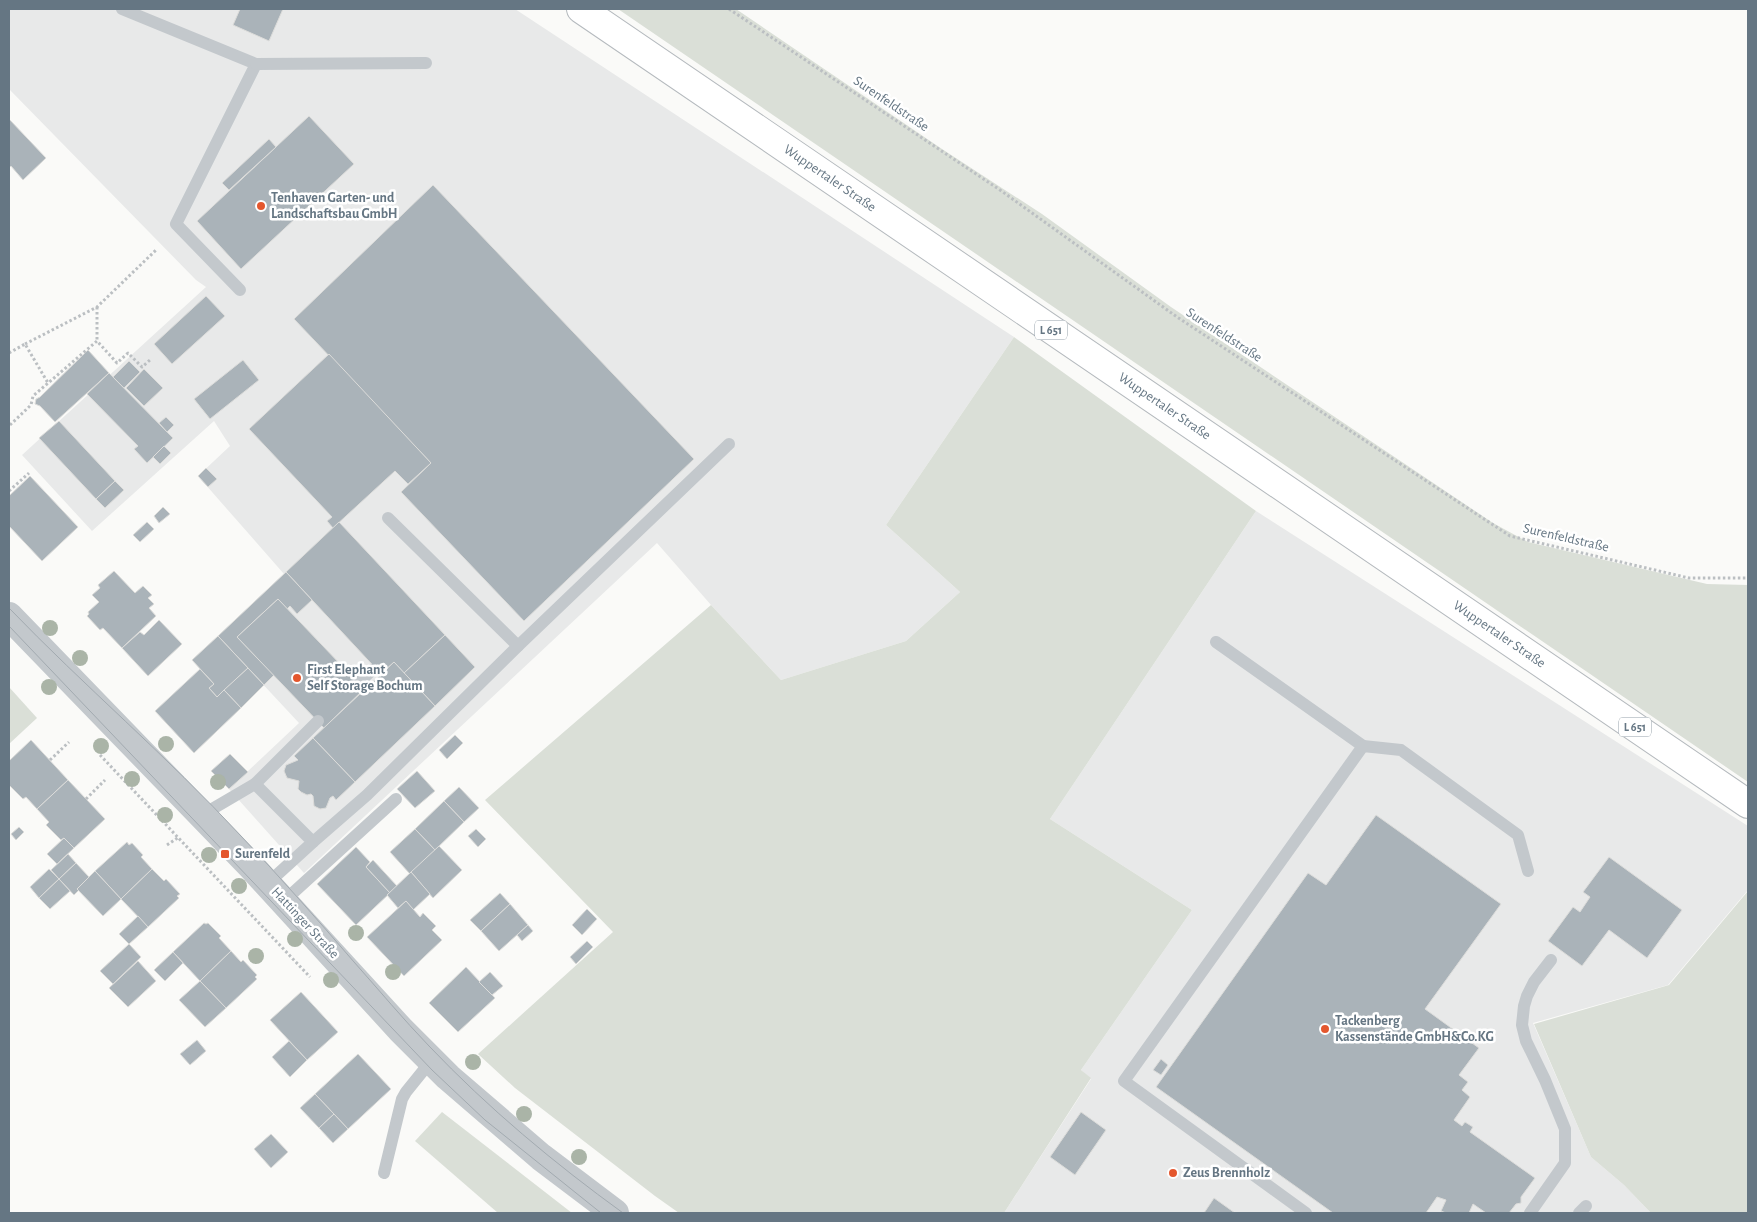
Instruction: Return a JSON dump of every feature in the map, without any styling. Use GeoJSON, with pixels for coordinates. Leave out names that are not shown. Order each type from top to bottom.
{"type":"FeatureCollection","features":[{"type":"Feature","properties":{"kind":"main road","name":"Wuppertaler Straße"},"geometry":{"type":"LineString","coordinates":[[581,9],[1748,804]]}},
{"type":"Feature","properties":{"kind":"street","name":"Hattinger Straße"},"geometry":{"type":"LineString","coordinates":[[9,616],[276,892],[401,1030],[448,1078],[541,1157],[616,1213]]}},
{"type":"Feature","properties":{"kind":"lane"},"geometry":{"type":"LineString","coordinates":[[122,9],[256,64],[426,63]]}},
{"type":"Feature","properties":{"kind":"lane"},"geometry":{"type":"LineString","coordinates":[[240,290],[176,224],[256,64]]}},
{"type":"Feature","properties":{"kind":"lane"},"geometry":{"type":"LineString","coordinates":[[276,892],[313,842],[367,795],[518,646],[729,444]]}},
{"type":"Feature","properties":{"kind":"lane"},"geometry":{"type":"LineString","coordinates":[[388,518],[518,646]]}},
{"type":"Feature","properties":{"kind":"lane"},"geometry":{"type":"LineString","coordinates":[[1216,642],[1363,746],[1401,750],[1518,835],[1528,871]]}},
{"type":"Feature","properties":{"kind":"lane"},"geometry":{"type":"LineString","coordinates":[[358,683],[372,670]]}},
{"type":"Feature","properties":{"kind":"lane"},"geometry":{"type":"LineString","coordinates":[[202,815],[255,784],[318,722]]}},
{"type":"Feature","properties":{"kind":"lane"},"geometry":{"type":"LineString","coordinates":[[1306,1213],[1124,1081],[1363,746]]}},
{"type":"Feature","properties":{"kind":"lane"},"geometry":{"type":"LineString","coordinates":[[255,784],[313,842]]}},
{"type":"Feature","properties":{"kind":"lane"},"geometry":{"type":"LineString","coordinates":[[276,892],[396,799]]}},
{"type":"Feature","properties":{"kind":"lane"},"geometry":{"type":"LineString","coordinates":[[1530,1213],[1565,1163],[1565,1129],[1545,1080],[1526,1041],[1522,1025],[1527,996],[1534,982],[1551,960]]}},
{"type":"Feature","properties":{"kind":"lane"},"geometry":{"type":"LineString","coordinates":[[384,1173],[402,1099],[431,1061]]}},
{"type":"Feature","properties":{"kind":"path","name":"Surenfeldstraße"},"geometry":{"type":"LineString","coordinates":[[729,9],[1000,190],[1177,317],[1510,536],[1688,578],[1748,578]]}},
{"type":"Feature","properties":{"kind":"path"},"geometry":{"type":"LineString","coordinates":[[9,353],[97,307],[156,250]]}},
{"type":"Feature","properties":{"kind":"path"},"geometry":{"type":"LineString","coordinates":[[97,307],[97,341],[117,363],[128,353],[142,367],[150,360]]}},
{"type":"Feature","properties":{"kind":"path"},"geometry":{"type":"LineString","coordinates":[[10,425],[32,405],[33,396],[97,341]]}},
{"type":"Feature","properties":{"kind":"path"},"geometry":{"type":"LineString","coordinates":[[26,344],[48,383]]}},
{"type":"Feature","properties":{"kind":"path"},"geometry":{"type":"LineString","coordinates":[[9,491],[29,473]]}},
{"type":"Feature","properties":{"kind":"path"},"geometry":{"type":"LineString","coordinates":[[50,760],[69,742]]}},
{"type":"Feature","properties":{"kind":"path"},"geometry":{"type":"LineString","coordinates":[[94,748],[180,837],[286,952]]}},
{"type":"Feature","properties":{"kind":"path"},"geometry":{"type":"LineString","coordinates":[[86,799],[105,780]]}},
{"type":"Feature","properties":{"kind":"path"},"geometry":{"type":"LineString","coordinates":[[167,845],[180,837]]}},
{"type":"Feature","properties":{"kind":"shaded area"},"geometry":{"type":"Polygon","coordinates":[[[9,9],[515,9],[1014,337],[886,525],[960,592],[906,641],[781,680],[711,605],[657,543],[304,873],[229,789],[299,723],[218,636],[284,574],[198,476],[230,446],[214,421],[92,531],[22,455],[206,287],[196,280],[9,89],[9,9]]]}},
{"type":"Feature","properties":{"kind":"shaded area"},"geometry":{"type":"Polygon","coordinates":[[[618,9],[736,9],[942,149],[1042,214],[1171,307],[1493,523],[1528,542],[1707,584],[1748,585],[1748,782],[618,9]]]}},
{"type":"Feature","properties":{"kind":"shaded area"},"geometry":{"type":"Polygon","coordinates":[[[1014,337],[1256,511],[1050,819],[1192,910],[1081,1070],[1091,1078],[1004,1213],[679,1213],[515,1088],[478,1054],[613,932],[485,800],[711,605],[781,680],[906,641],[960,592],[886,525],[1014,337]]]}},
{"type":"Feature","properties":{"kind":"shaded area"},"geometry":{"type":"Polygon","coordinates":[[[1256,511],[1748,826],[1748,890],[1668,985],[1533,1023],[1591,1157],[1624,1185],[1651,1213],[1004,1213],[1091,1079],[1081,1070],[1192,910],[1050,819],[1256,511]]]}},
{"type":"Feature","properties":{"kind":"shaded area"},"geometry":{"type":"Polygon","coordinates":[[[9,687],[37,718],[9,744],[9,687]]]}},
{"type":"Feature","properties":{"kind":"shaded area"},"geometry":{"type":"Polygon","coordinates":[[[1748,891],[1748,1213],[1651,1213],[1624,1185],[1591,1157],[1534,1024],[1669,985],[1748,891]]]}},
{"type":"Feature","properties":{"kind":"shaded area"},"geometry":{"type":"Polygon","coordinates":[[[442,1112],[572,1213],[498,1213],[415,1141],[442,1112]]]}},
{"type":"Feature","properties":{"kind":"building"},"geometry":{"type":"Polygon","coordinates":[[[240,9],[283,9],[269,41],[233,25],[240,9]]]}},
{"type":"Feature","properties":{"kind":"building","name":"Tenhaven Garten- und Landschaftsbau GmbH"},"geometry":{"type":"Polygon","coordinates":[[[309,116],[354,164],[241,269],[197,221],[309,116]]]}},
{"type":"Feature","properties":{"kind":"building"},"geometry":{"type":"Polygon","coordinates":[[[9,119],[46,158],[23,180],[11,166],[9,168],[9,119]]]}},
{"type":"Feature","properties":{"kind":"building"},"geometry":{"type":"Polygon","coordinates":[[[269,139],[276,147],[229,190],[222,183],[269,139]]]}},
{"type":"Feature","properties":{"kind":"building"},"geometry":{"type":"Polygon","coordinates":[[[433,185],[694,459],[524,621],[401,492],[431,463],[294,319],[433,185]]]}},
{"type":"Feature","properties":{"kind":"building"},"geometry":{"type":"Polygon","coordinates":[[[206,296],[225,316],[172,364],[154,344],[206,296]]]}},
{"type":"Feature","properties":{"kind":"building"},"geometry":{"type":"Polygon","coordinates":[[[88,350],[109,373],[55,422],[40,406],[35,404],[36,399],[88,350]]]}},
{"type":"Feature","properties":{"kind":"building"},"geometry":{"type":"Polygon","coordinates":[[[329,354],[431,463],[408,484],[395,471],[333,528],[327,521],[332,517],[249,429],[329,354]]]}},
{"type":"Feature","properties":{"kind":"building"},"geometry":{"type":"Polygon","coordinates":[[[243,360],[259,380],[210,419],[194,399],[243,360]]]}},
{"type":"Feature","properties":{"kind":"building"},"geometry":{"type":"Polygon","coordinates":[[[129,361],[140,372],[124,388],[113,377],[129,361]]]}},
{"type":"Feature","properties":{"kind":"building"},"geometry":{"type":"Polygon","coordinates":[[[144,369],[163,388],[144,406],[126,388],[144,369]]]}},
{"type":"Feature","properties":{"kind":"building"},"geometry":{"type":"Polygon","coordinates":[[[109,373],[173,438],[147,463],[134,449],[138,446],[87,394],[109,373]]]}},
{"type":"Feature","properties":{"kind":"building"},"geometry":{"type":"Polygon","coordinates":[[[166,417],[174,425],[167,432],[159,423],[166,417]]]}},
{"type":"Feature","properties":{"kind":"building"},"geometry":{"type":"Polygon","coordinates":[[[59,421],[115,481],[96,499],[39,438],[59,421]]]}},
{"type":"Feature","properties":{"kind":"building"},"geometry":{"type":"Polygon","coordinates":[[[164,446],[171,453],[160,464],[153,457],[164,446]]]}},
{"type":"Feature","properties":{"kind":"building"},"geometry":{"type":"Polygon","coordinates":[[[206,468],[217,479],[208,487],[198,476],[206,468]]]}},
{"type":"Feature","properties":{"kind":"building"},"geometry":{"type":"Polygon","coordinates":[[[30,476],[78,527],[42,561],[9,526],[9,496],[30,476]]]}},
{"type":"Feature","properties":{"kind":"building"},"geometry":{"type":"Polygon","coordinates":[[[115,481],[124,490],[105,508],[96,499],[115,481]]]}},
{"type":"Feature","properties":{"kind":"building"},"geometry":{"type":"Polygon","coordinates":[[[163,507],[170,514],[159,523],[154,516],[163,507]]]}},
{"type":"Feature","properties":{"kind":"building"},"geometry":{"type":"Polygon","coordinates":[[[147,522],[154,529],[140,542],[133,535],[147,522]]]}},
{"type":"Feature","properties":{"kind":"building"},"geometry":{"type":"Polygon","coordinates":[[[339,522],[445,635],[404,673],[394,662],[381,674],[286,572],[339,522]]]}},
{"type":"Feature","properties":{"kind":"building"},"geometry":{"type":"Polygon","coordinates":[[[114,571],[135,593],[143,586],[152,595],[148,598],[154,604],[149,608],[156,616],[122,648],[103,628],[100,630],[87,616],[88,612],[99,602],[92,595],[100,588],[98,585],[114,571]]]}},
{"type":"Feature","properties":{"kind":"building"},"geometry":{"type":"Polygon","coordinates":[[[286,572],[312,600],[297,614],[290,606],[287,609],[278,599],[237,637],[274,675],[264,685],[218,636],[286,572]]]}},
{"type":"Feature","properties":{"kind":"building"},"geometry":{"type":"Polygon","coordinates":[[[278,599],[364,689],[324,728],[237,637],[278,599]]]}},
{"type":"Feature","properties":{"kind":"building"},"geometry":{"type":"Polygon","coordinates":[[[159,620],[182,644],[148,676],[122,648],[140,632],[144,635],[159,620]]]}},
{"type":"Feature","properties":{"kind":"building"},"geometry":{"type":"Polygon","coordinates":[[[445,635],[475,667],[435,706],[404,673],[445,635]]]}},
{"type":"Feature","properties":{"kind":"building"},"geometry":{"type":"Polygon","coordinates":[[[218,636],[248,668],[217,697],[209,688],[214,684],[192,660],[218,636]]]}},
{"type":"Feature","properties":{"kind":"building"},"geometry":{"type":"Polygon","coordinates":[[[394,662],[435,706],[355,782],[313,738],[394,662]]]}},
{"type":"Feature","properties":{"kind":"building"},"geometry":{"type":"Polygon","coordinates":[[[248,668],[264,685],[241,708],[224,690],[248,668]]]}},
{"type":"Feature","properties":{"kind":"building"},"geometry":{"type":"Polygon","coordinates":[[[200,669],[214,684],[209,688],[217,697],[224,690],[241,708],[194,753],[155,711],[200,669]]]}},
{"type":"Feature","properties":{"kind":"building"},"geometry":{"type":"Polygon","coordinates":[[[455,735],[463,743],[447,759],[439,750],[455,735]]]}},
{"type":"Feature","properties":{"kind":"building"},"geometry":{"type":"Polygon","coordinates":[[[313,738],[355,782],[336,800],[333,796],[330,798],[326,808],[320,809],[314,806],[311,794],[307,795],[298,789],[299,781],[287,778],[284,771],[286,765],[298,760],[294,756],[313,738]]]}},
{"type":"Feature","properties":{"kind":"building"},"geometry":{"type":"Polygon","coordinates":[[[31,740],[68,780],[37,809],[26,797],[23,799],[9,785],[9,761],[31,740]]]}},
{"type":"Feature","properties":{"kind":"building"},"geometry":{"type":"Polygon","coordinates":[[[230,754],[248,772],[229,789],[211,771],[230,754]]]}},
{"type":"Feature","properties":{"kind":"building"},"geometry":{"type":"Polygon","coordinates":[[[417,771],[435,791],[415,808],[397,789],[417,771]]]}},
{"type":"Feature","properties":{"kind":"building"},"geometry":{"type":"Polygon","coordinates":[[[68,780],[105,819],[74,848],[64,838],[61,840],[46,825],[49,822],[37,809],[68,780]]]}},
{"type":"Feature","properties":{"kind":"building"},"geometry":{"type":"Polygon","coordinates":[[[459,787],[479,808],[464,822],[444,801],[459,787]]]}},
{"type":"Feature","properties":{"kind":"building"},"geometry":{"type":"Polygon","coordinates":[[[444,801],[464,822],[435,850],[415,829],[444,801]]]}},
{"type":"Feature","properties":{"kind":"building","name":"Tackenberg Kassenstände GmbH&Co.KG"},"geometry":{"type":"Polygon","coordinates":[[[1376,815],[1501,904],[1425,1009],[1479,1048],[1459,1075],[1468,1082],[1462,1090],[1470,1097],[1454,1120],[1462,1126],[1465,1122],[1473,1127],[1470,1132],[1535,1178],[1521,1197],[1521,1203],[1516,1204],[1509,1213],[1486,1213],[1473,1204],[1469,1213],[1446,1213],[1441,1211],[1446,1200],[1437,1197],[1426,1213],[1333,1213],[1156,1087],[1308,873],[1326,885],[1376,815]]]}},
{"type":"Feature","properties":{"kind":"building"},"geometry":{"type":"Polygon","coordinates":[[[19,827],[24,832],[16,840],[11,834],[19,827]]]}},
{"type":"Feature","properties":{"kind":"building"},"geometry":{"type":"Polygon","coordinates":[[[415,829],[435,850],[410,874],[390,852],[415,829]]]}},
{"type":"Feature","properties":{"kind":"building"},"geometry":{"type":"Polygon","coordinates":[[[476,829],[486,839],[478,847],[468,836],[476,829]]]}},
{"type":"Feature","properties":{"kind":"building"},"geometry":{"type":"Polygon","coordinates":[[[64,838],[74,848],[57,864],[47,854],[64,838]]]}},
{"type":"Feature","properties":{"kind":"building"},"geometry":{"type":"Polygon","coordinates":[[[127,842],[129,845],[132,843],[152,869],[121,899],[95,871],[127,842]]]}},
{"type":"Feature","properties":{"kind":"building"},"geometry":{"type":"Polygon","coordinates":[[[439,846],[462,870],[433,898],[411,872],[439,846]]]}},
{"type":"Feature","properties":{"kind":"building"},"geometry":{"type":"Polygon","coordinates":[[[356,847],[370,862],[366,867],[390,893],[356,925],[317,884],[356,847]]]}},
{"type":"Feature","properties":{"kind":"building"},"geometry":{"type":"Polygon","coordinates":[[[68,854],[76,863],[59,879],[51,870],[68,854]]]}},
{"type":"Feature","properties":{"kind":"building"},"geometry":{"type":"Polygon","coordinates":[[[1609,857],[1682,910],[1647,958],[1609,930],[1582,966],[1548,941],[1573,907],[1580,912],[1590,897],[1583,892],[1609,857]]]}},
{"type":"Feature","properties":{"kind":"building"},"geometry":{"type":"Polygon","coordinates":[[[373,860],[397,886],[390,893],[366,867],[373,860]]]}},
{"type":"Feature","properties":{"kind":"building"},"geometry":{"type":"Polygon","coordinates":[[[76,863],[89,877],[77,889],[79,890],[74,895],[59,879],[76,863]]]}},
{"type":"Feature","properties":{"kind":"building"},"geometry":{"type":"Polygon","coordinates":[[[49,869],[59,879],[39,898],[30,887],[49,869]]]}},
{"type":"Feature","properties":{"kind":"building"},"geometry":{"type":"Polygon","coordinates":[[[152,869],[164,881],[166,879],[180,894],[177,896],[179,898],[148,927],[121,899],[152,869]]]}},
{"type":"Feature","properties":{"kind":"building"},"geometry":{"type":"Polygon","coordinates":[[[95,871],[121,899],[103,916],[77,889],[95,871]]]}},
{"type":"Feature","properties":{"kind":"building"},"geometry":{"type":"Polygon","coordinates":[[[411,872],[430,894],[413,910],[406,901],[398,908],[387,895],[411,872]]]}},
{"type":"Feature","properties":{"kind":"building"},"geometry":{"type":"Polygon","coordinates":[[[59,879],[70,891],[50,909],[39,898],[59,879]]]}},
{"type":"Feature","properties":{"kind":"building"},"geometry":{"type":"Polygon","coordinates":[[[500,893],[510,904],[481,931],[470,920],[500,893]]]}},
{"type":"Feature","properties":{"kind":"building"},"geometry":{"type":"Polygon","coordinates":[[[406,901],[420,917],[423,913],[436,926],[432,930],[442,940],[404,976],[367,937],[406,901]]]}},
{"type":"Feature","properties":{"kind":"building"},"geometry":{"type":"Polygon","coordinates":[[[510,904],[528,925],[499,951],[481,931],[510,904]]]}},
{"type":"Feature","properties":{"kind":"building"},"geometry":{"type":"Polygon","coordinates":[[[587,909],[597,919],[582,935],[572,925],[587,909]]]}},
{"type":"Feature","properties":{"kind":"building"},"geometry":{"type":"Polygon","coordinates":[[[138,916],[148,927],[129,944],[119,934],[138,916]]]}},
{"type":"Feature","properties":{"kind":"building"},"geometry":{"type":"Polygon","coordinates":[[[204,923],[208,923],[221,936],[219,938],[231,951],[200,981],[173,952],[204,923]]]}},
{"type":"Feature","properties":{"kind":"building"},"geometry":{"type":"Polygon","coordinates":[[[528,925],[533,931],[522,941],[517,935],[528,925]]]}},
{"type":"Feature","properties":{"kind":"building"},"geometry":{"type":"Polygon","coordinates":[[[587,941],[593,947],[576,964],[570,957],[587,941]]]}},
{"type":"Feature","properties":{"kind":"building"},"geometry":{"type":"Polygon","coordinates":[[[129,944],[141,957],[113,984],[100,971],[129,944]]]}},
{"type":"Feature","properties":{"kind":"building"},"geometry":{"type":"Polygon","coordinates":[[[231,951],[241,962],[243,960],[257,975],[255,977],[257,979],[226,1008],[200,981],[231,951]]]}},
{"type":"Feature","properties":{"kind":"building"},"geometry":{"type":"Polygon","coordinates":[[[173,952],[183,963],[165,981],[154,970],[173,952]]]}},
{"type":"Feature","properties":{"kind":"building"},"geometry":{"type":"Polygon","coordinates":[[[138,961],[156,981],[128,1007],[109,988],[138,961]]]}},
{"type":"Feature","properties":{"kind":"building"},"geometry":{"type":"Polygon","coordinates":[[[466,967],[495,998],[458,1032],[429,1003],[466,967]]]}},
{"type":"Feature","properties":{"kind":"building"},"geometry":{"type":"Polygon","coordinates":[[[490,972],[503,986],[492,995],[479,982],[490,972]]]}},
{"type":"Feature","properties":{"kind":"building"},"geometry":{"type":"Polygon","coordinates":[[[200,981],[226,1008],[205,1027],[179,1000],[200,981]]]}},
{"type":"Feature","properties":{"kind":"building"},"geometry":{"type":"Polygon","coordinates":[[[301,992],[338,1032],[307,1060],[270,1020],[301,992]]]}},
{"type":"Feature","properties":{"kind":"building"},"geometry":{"type":"Polygon","coordinates":[[[197,1040],[206,1051],[190,1065],[180,1054],[197,1040]]]}},
{"type":"Feature","properties":{"kind":"building"},"geometry":{"type":"Polygon","coordinates":[[[289,1041],[307,1060],[290,1077],[272,1057],[289,1041]]]}},
{"type":"Feature","properties":{"kind":"building"},"geometry":{"type":"Polygon","coordinates":[[[358,1054],[391,1089],[348,1129],[315,1094],[358,1054]]]}},
{"type":"Feature","properties":{"kind":"building"},"geometry":{"type":"Polygon","coordinates":[[[1161,1059],[1168,1065],[1161,1075],[1153,1070],[1161,1059]]]}},
{"type":"Feature","properties":{"kind":"building"},"geometry":{"type":"Polygon","coordinates":[[[315,1094],[334,1114],[319,1128],[300,1108],[315,1094]]]}},
{"type":"Feature","properties":{"kind":"building"},"geometry":{"type":"Polygon","coordinates":[[[1081,1112],[1106,1130],[1075,1175],[1050,1157],[1081,1112]]]}},
{"type":"Feature","properties":{"kind":"building"},"geometry":{"type":"Polygon","coordinates":[[[334,1114],[348,1129],[333,1143],[319,1128],[334,1114]]]}},
{"type":"Feature","properties":{"kind":"building"},"geometry":{"type":"Polygon","coordinates":[[[271,1134],[288,1152],[271,1168],[254,1149],[271,1134]]]}},
{"type":"Feature","properties":{"kind":"building"},"geometry":{"type":"Polygon","coordinates":[[[1214,1198],[1235,1213],[1204,1213],[1214,1198]]]}},
{"type":"Feature","properties":{"kind":"tram line"},"geometry":{"type":"LineString","coordinates":[[9,608],[213,806],[256,851],[451,1069],[522,1134],[623,1213]]}},
{"type":"Feature","properties":{"kind":"tram line"},"geometry":{"type":"LineString","coordinates":[[9,626],[432,1070],[485,1120],[601,1213]]}},
{"type":"Feature","properties":{"kind":"place","name":"Tenhaven Garten- und Landschaftsbau GmbH"},"geometry":{"type":"Point","coordinates":[261,206]}},
{"type":"Feature","properties":{"kind":"place","name":"First Elephant Self Storage Bochum"},"geometry":{"type":"Point","coordinates":[297,678]}},
{"type":"Feature","properties":{"kind":"place","name":"Surenfeld"},"geometry":{"type":"Point","coordinates":[225,854]}},
{"type":"Feature","properties":{"kind":"place","name":"Tackenberg Kassenstände GmbH&Co.KG"},"geometry":{"type":"Point","coordinates":[1325,1029]}},
{"type":"Feature","properties":{"kind":"place","name":"Zeus Brennholz"},"geometry":{"type":"Point","coordinates":[1173,1173]}}]}
